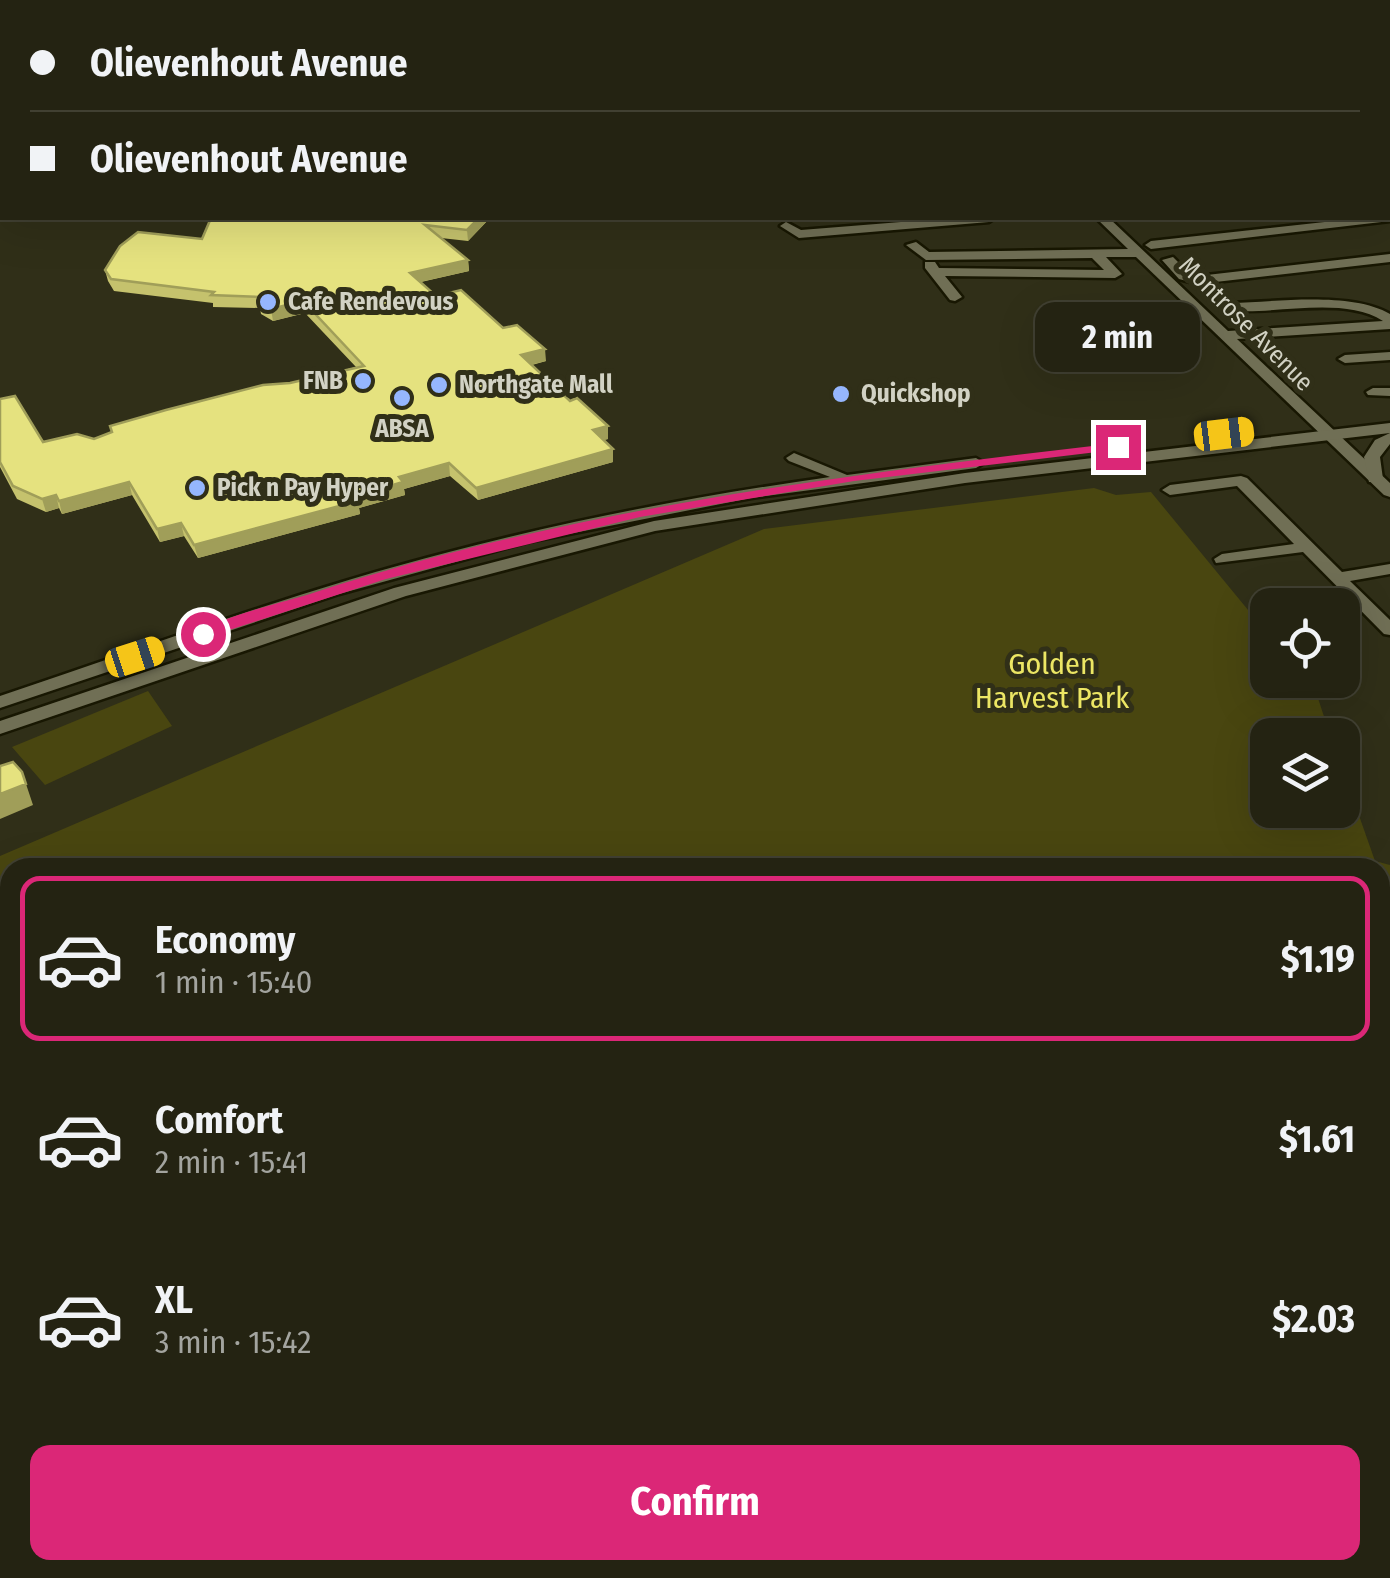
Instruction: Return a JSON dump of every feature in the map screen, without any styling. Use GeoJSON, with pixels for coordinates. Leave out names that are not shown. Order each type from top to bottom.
{"type":"FeatureCollection","features":[{"type":"Feature","properties":{"kind":"street"},"geometry":{"type":"LineString","coordinates":[[820,220],[846,231]]}},
{"type":"Feature","properties":{"kind":"street"},"geometry":{"type":"LineString","coordinates":[[885,220],[902,226]]}},
{"type":"Feature","properties":{"kind":"street"},"geometry":{"type":"LineString","coordinates":[[786,226],[799,234],[957,220]]}},
{"type":"Feature","properties":{"kind":"street","name":"Montrose Avenue"},"geometry":{"type":"LineString","coordinates":[[1105,220],[1146,249],[1226,336],[1390,492]]}},
{"type":"Feature","properties":{"kind":"street"},"geometry":{"type":"LineString","coordinates":[[1124,220],[1146,249],[1184,276],[1198,280],[1390,258]]}},
{"type":"Feature","properties":{"kind":"street"},"geometry":{"type":"LineString","coordinates":[[955,298],[917,250],[1097,255],[1373,220]]}},
{"type":"Feature","properties":{"kind":"street"},"geometry":{"type":"LineString","coordinates":[[936,272],[1115,274],[1097,255]]}},
{"type":"Feature","properties":{"kind":"street"},"geometry":{"type":"LineString","coordinates":[[1231,307],[1355,308],[1379,311],[1389,326]]}},
{"type":"Feature","properties":{"kind":"street"},"geometry":{"type":"LineString","coordinates":[[1226,336],[1389,326]]}},
{"type":"Feature","properties":{"kind":"street"},"geometry":{"type":"LineString","coordinates":[[1344,358],[1390,356]]}},
{"type":"Feature","properties":{"kind":"street"},"geometry":{"type":"LineString","coordinates":[[1373,392],[1390,392]]}},
{"type":"Feature","properties":{"kind":"street"},"geometry":{"type":"LineString","coordinates":[[0,728],[400,592],[654,526],[1320,429],[1390,415]]}},
{"type":"Feature","properties":{"kind":"street"},"geometry":{"type":"LineString","coordinates":[[0,702],[382,576],[497,545],[754,492],[854,477],[1320,429],[1390,428]]}},
{"type":"Feature","properties":{"kind":"street"},"geometry":{"type":"LineString","coordinates":[[1375,479],[1372,457],[1380,443],[1390,438]]}},
{"type":"Feature","properties":{"kind":"street"},"geometry":{"type":"LineString","coordinates":[[794,458],[827,473],[854,477]]}},
{"type":"Feature","properties":{"kind":"street"},"geometry":{"type":"LineString","coordinates":[[754,492],[776,475]]}},
{"type":"Feature","properties":{"kind":"street"},"geometry":{"type":"LineString","coordinates":[[1170,490],[1241,480],[1390,630]]}},
{"type":"Feature","properties":{"kind":"street"},"geometry":{"type":"LineString","coordinates":[[1222,559],[1305,547]]}},
{"type":"Feature","properties":{"kind":"street"},"geometry":{"type":"LineString","coordinates":[[1336,578],[1390,569]]}},
{"type":"Feature","properties":{"kind":"green space","name":"Golden Harvest Park"},"geometry":{"type":"Polygon","coordinates":[[[1094,488],[1116,495],[1151,492],[1250,612],[1250,698],[1318,698],[1324,718],[1250,718],[1250,828],[1360,828],[1360,818],[1374,858],[0,858],[764,529],[1094,488]]]}},
{"type":"Feature","properties":{"kind":"green space"},"geometry":{"type":"Polygon","coordinates":[[[148,691],[172,726],[45,785],[12,747],[148,691]]]}},
{"type":"Feature","properties":{"kind":"building","name":"Northgate Mall"},"geometry":{"type":"Polygon","coordinates":[[[210,220],[477,220],[467,230],[425,225],[468,260],[410,273],[436,296],[461,290],[503,328],[517,325],[545,349],[521,355],[570,401],[577,398],[608,426],[593,430],[613,449],[476,488],[449,463],[399,477],[403,482],[355,496],[358,501],[194,545],[181,523],[157,529],[129,482],[59,501],[56,495],[42,499],[13,486],[0,462],[0,399],[15,396],[43,442],[77,434],[94,439],[112,432],[110,426],[166,410],[263,385],[290,383],[364,366],[303,301],[271,309],[259,302],[260,297],[211,295],[214,292],[111,279],[105,270],[120,246],[138,232],[202,239],[210,220]]]}},
{"type":"Feature","properties":{"kind":"building"},"geometry":{"type":"Polygon","coordinates":[[[13,762],[26,784],[0,794],[0,766],[13,762]]]}},
{"type":"Feature","properties":{"kind":"place","name":"Cafe Rendevous"},"geometry":{"type":"Point","coordinates":[268,302]}},
{"type":"Feature","properties":{"kind":"place","name":"FNB"},"geometry":{"type":"Point","coordinates":[363,381]}},
{"type":"Feature","properties":{"kind":"place","name":"Northgate Mall"},"geometry":{"type":"Point","coordinates":[439,385]}},
{"type":"Feature","properties":{"kind":"place","name":"Quickshop"},"geometry":{"type":"Point","coordinates":[841,394]}},
{"type":"Feature","properties":{"kind":"place","name":"ABSA"},"geometry":{"type":"Point","coordinates":[402,398]}},
{"type":"Feature","properties":{"kind":"place","name":"Pick n Pay Hyper"},"geometry":{"type":"Point","coordinates":[197,488]}},
{"type":"Feature","properties":{"kind":"route"},"geometry":{"type":"LineString","coordinates":[[203,634],[382,576],[640,513],[854,477],[1118,447]]}}]}
